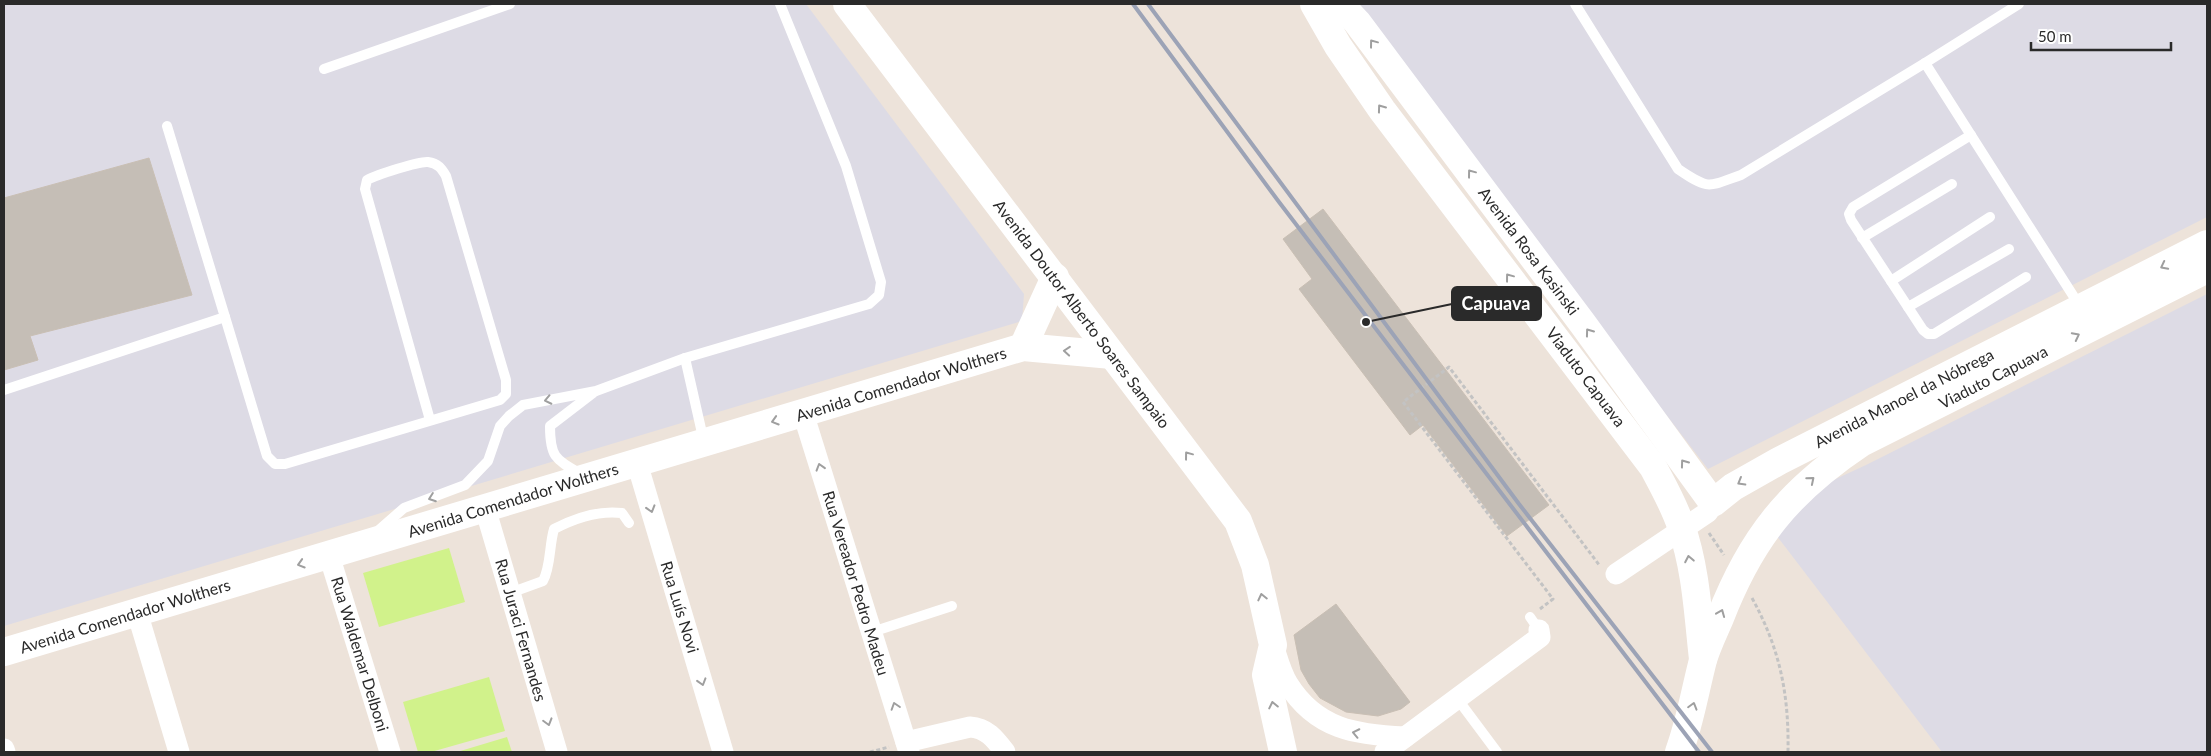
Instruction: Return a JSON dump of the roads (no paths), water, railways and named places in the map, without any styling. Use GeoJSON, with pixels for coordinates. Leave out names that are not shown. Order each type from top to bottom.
{"type":"FeatureCollection","features":[{"type":"Feature","properties":{"kind":"main road","name":"Avenida Doutor Alberto Soares Sampaio"},"geometry":{"type":"LineString","coordinates":[[848,4],[1238,521],[1255,565],[1273,645],[1266,674],[1283,752]]}},
{"type":"Feature","properties":{"kind":"main road","name":"Viaduto Capuava"},"geometry":{"type":"LineString","coordinates":[[1314,4],[1338,46],[1410,147],[1653,467],[1675,511],[1686,541],[1696,594],[1703,659]]}},
{"type":"Feature","properties":{"kind":"main road","name":"Avenida Rosa Kasinski"},"geometry":{"type":"LineString","coordinates":[[1340,4],[1363,30],[1547,276],[1706,510]]}},
{"type":"Feature","properties":{"kind":"main road","name":"Avenida Manoel da Nóbrega"},"geometry":{"type":"LineString","coordinates":[[1706,510],[1733,487],[1779,461],[2207,244]]}},
{"type":"Feature","properties":{"kind":"main road","name":"Viaduto Capuava"},"geometry":{"type":"LineString","coordinates":[[1679,752],[1695,699],[1703,659],[1740,570],[1760,537],[1805,486],[1860,443],[2207,269]]}},
{"type":"Feature","properties":{"kind":"main road","name":"Avenida Comendador Wolthers"},"geometry":{"type":"LineString","coordinates":[[1023,347],[1055,277]]}},
{"type":"Feature","properties":{"kind":"main road","name":"Avenida Comendador Wolthers"},"geometry":{"type":"LineString","coordinates":[[4,652],[1023,347],[1112,354]]}},
{"type":"Feature","properties":{"kind":"street","name":"Rua Vereador Pedro Madeu"},"geometry":{"type":"LineString","coordinates":[[803,413],[908,747]]}},
{"type":"Feature","properties":{"kind":"street","name":"Rua Luís Novi"},"geometry":{"type":"LineString","coordinates":[[637,463],[723,752]]}},
{"type":"Feature","properties":{"kind":"street","name":"Rua Juraci Fernandes"},"geometry":{"type":"LineString","coordinates":[[485,508],[556,752]]}},
{"type":"Feature","properties":{"kind":"street","name":"Avenida Manoel da Nóbrega"},"geometry":{"type":"LineString","coordinates":[[1609,571],[1706,510]]}},
{"type":"Feature","properties":{"kind":"street","name":"Rua Waldemar Delboni"},"geometry":{"type":"LineString","coordinates":[[329,555],[390,752]]}},
{"type":"Feature","properties":{"kind":"street"},"geometry":{"type":"LineString","coordinates":[[137,612],[179,752]]}},
{"type":"Feature","properties":{"kind":"street"},"geometry":{"type":"LineString","coordinates":[[1385,752],[1410,745],[1456,697],[1540,637],[1535,624]]}},
{"type":"Feature","properties":{"kind":"street","name":"Avenida Doutor Alberto Soares Sampaio"},"geometry":{"type":"LineString","coordinates":[[1273,645],[1287,683],[1306,708],[1328,723],[1353,733],[1410,745]]}},
{"type":"Feature","properties":{"kind":"street"},"geometry":{"type":"LineString","coordinates":[[908,747],[964,728],[979,728],[988,732],[1005,752]]}},
{"type":"Feature","properties":{"kind":"lane"},"geometry":{"type":"LineString","coordinates":[[324,69],[510,4]]}},
{"type":"Feature","properties":{"kind":"lane"},"geometry":{"type":"LineString","coordinates":[[374,542],[380,529],[404,508],[465,485],[488,461],[500,426],[509,416],[524,405],[596,390],[685,358],[869,304],[879,295],[881,282],[846,166],[780,4]]}},
{"type":"Feature","properties":{"kind":"lane"},"geometry":{"type":"LineString","coordinates":[[1575,4],[1678,169],[1695,181],[1710,186],[1741,175],[1925,64],[2019,4]]}},
{"type":"Feature","properties":{"kind":"lane"},"geometry":{"type":"LineString","coordinates":[[1925,64],[2081,309]]}},
{"type":"Feature","properties":{"kind":"lane"},"geometry":{"type":"LineString","coordinates":[[167,126],[267,456],[275,464],[285,464],[500,400],[506,394],[506,380],[446,176],[441,167],[428,162],[376,175],[367,180],[365,189],[430,420]]}},
{"type":"Feature","properties":{"kind":"lane"},"geometry":{"type":"LineString","coordinates":[[1971,134],[1853,207],[1849,214],[1850,220],[1923,330],[1928,334],[1934,334],[2026,277]]}},
{"type":"Feature","properties":{"kind":"lane"},"geometry":{"type":"LineString","coordinates":[[1862,238],[1952,184]]}},
{"type":"Feature","properties":{"kind":"lane"},"geometry":{"type":"LineString","coordinates":[[1891,282],[1990,217]]}},
{"type":"Feature","properties":{"kind":"lane"},"geometry":{"type":"LineString","coordinates":[[1908,307],[2009,248]]}},
{"type":"Feature","properties":{"kind":"lane"},"geometry":{"type":"LineString","coordinates":[[4,390],[225,317]]}},
{"type":"Feature","properties":{"kind":"lane"},"geometry":{"type":"LineString","coordinates":[[685,358],[704,443]]}},
{"type":"Feature","properties":{"kind":"lane"},"geometry":{"type":"LineString","coordinates":[[587,478],[560,462],[550,447],[550,426],[596,390]]}},
{"type":"Feature","properties":{"kind":"lane"},"geometry":{"type":"LineString","coordinates":[[510,593],[543,581],[547,573],[549,545],[554,529],[574,518],[611,512],[622,513],[629,523]]}},
{"type":"Feature","properties":{"kind":"lane"},"geometry":{"type":"LineString","coordinates":[[872,632],[952,606]]}},
{"type":"Feature","properties":{"kind":"lane"},"geometry":{"type":"LineString","coordinates":[[1456,697],[1497,752]]}},
{"type":"Feature","properties":{"kind":"railway"},"geometry":{"type":"LineString","coordinates":[[1133,4],[1279,202],[1699,752]]}},
{"type":"Feature","properties":{"kind":"railway"},"geometry":{"type":"LineString","coordinates":[[1148,4],[1519,504],[1712,752]]}},
{"type":"Feature","properties":{"kind":"place","name":"Capuava"},"geometry":{"type":"Point","coordinates":[1366,322]}}]}
